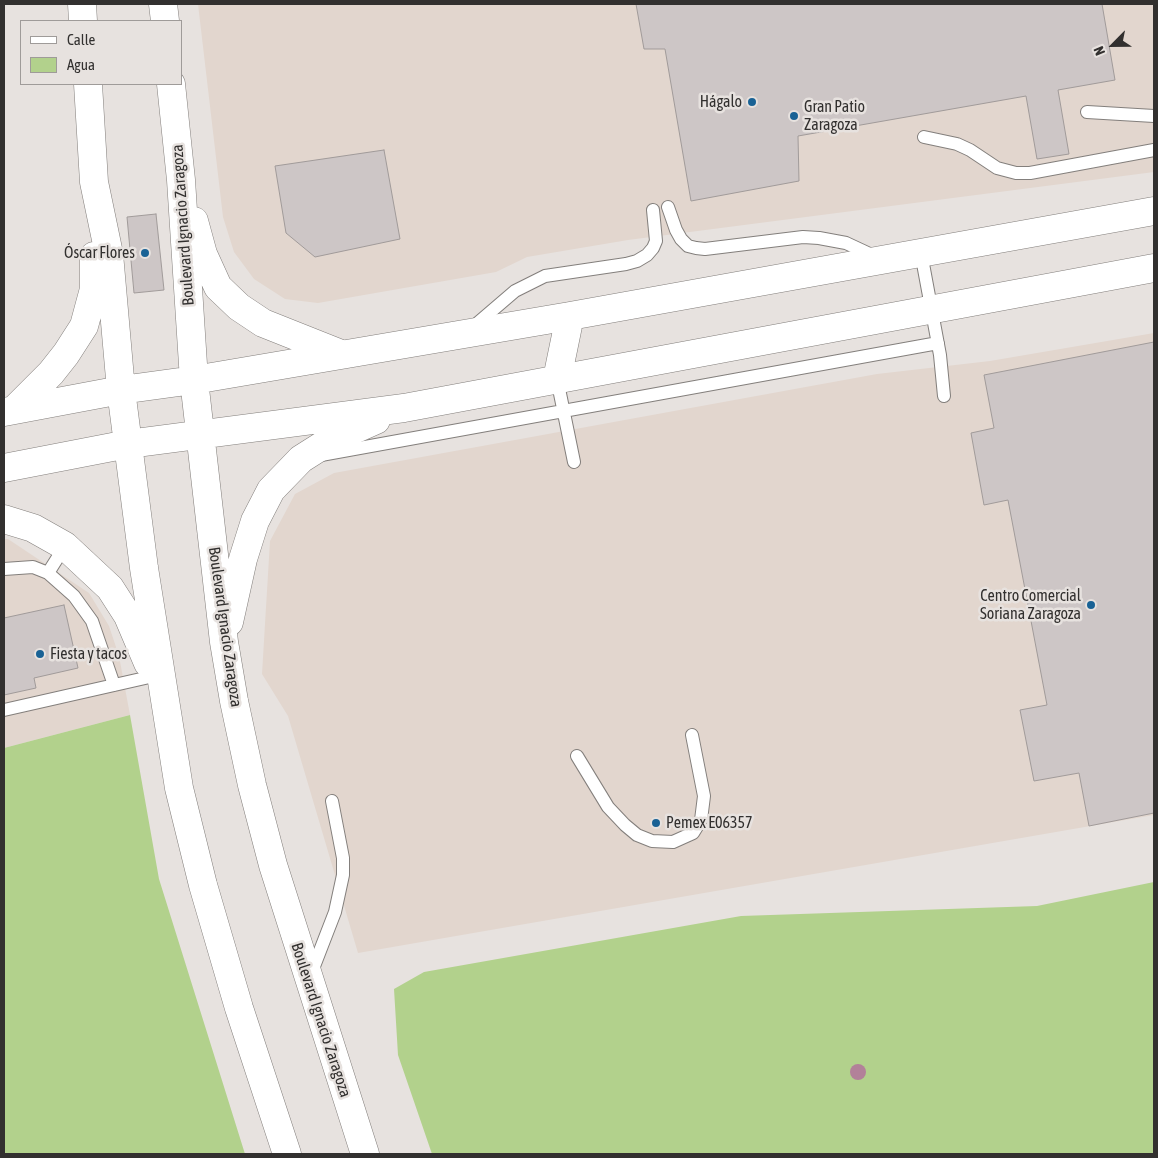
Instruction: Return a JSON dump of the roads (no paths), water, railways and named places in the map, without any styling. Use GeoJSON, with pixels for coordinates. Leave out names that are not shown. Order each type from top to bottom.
{"type":"FeatureCollection","features":[{"type":"Feature","properties":{"kind":"main road"},"geometry":{"type":"LineString","coordinates":[[82,4],[83,20]]}},
{"type":"Feature","properties":{"kind":"main road"},"geometry":{"type":"LineString","coordinates":[[163,4],[164,20]]}},
{"type":"Feature","properties":{"kind":"main road"},"geometry":{"type":"LineString","coordinates":[[9,411],[51,373],[66,354],[84,326],[94,289],[94,182],[88,85]]}},
{"type":"Feature","properties":{"kind":"main road","name":"Boulevard Ignacio Zaragoza"},"geometry":{"type":"LineString","coordinates":[[171,85],[181,180],[194,380],[224,642],[234,701],[252,785],[273,865],[308,981],[365,1154]]}},
{"type":"Feature","properties":{"kind":"main road"},"geometry":{"type":"LineString","coordinates":[[181,180],[203,254],[218,287],[239,307],[263,322],[343,354]]}},
{"type":"Feature","properties":{"kind":"main road"},"geometry":{"type":"LineString","coordinates":[[94,182],[109,254],[121,390],[158,685],[179,788],[203,885],[239,1008],[287,1154]]}},
{"type":"Feature","properties":{"kind":"main road"},"geometry":{"type":"LineString","coordinates":[[9,411],[121,390],[194,380],[570,316],[1154,211]]}},
{"type":"Feature","properties":{"kind":"main road"},"geometry":{"type":"LineString","coordinates":[[4,468],[128,444],[404,408],[1154,268]]}},
{"type":"Feature","properties":{"kind":"main road"},"geometry":{"type":"LineString","coordinates":[[557,379],[570,316]]}},
{"type":"Feature","properties":{"kind":"main road"},"geometry":{"type":"LineString","coordinates":[[224,642],[243,559],[255,521],[271,490],[301,459],[332,440],[404,408]]}},
{"type":"Feature","properties":{"kind":"main road"},"geometry":{"type":"LineString","coordinates":[[4,519],[33,528],[65,546],[110,588],[128,616],[158,685]]}},
{"type":"Feature","properties":{"kind":"lane"},"geometry":{"type":"LineString","coordinates":[[1087,112],[1154,116]]}},
{"type":"Feature","properties":{"kind":"lane"},"geometry":{"type":"LineString","coordinates":[[924,137],[957,144],[970,150],[997,168],[1016,173],[1030,173],[1154,150]]}},
{"type":"Feature","properties":{"kind":"lane"},"geometry":{"type":"LineString","coordinates":[[668,208],[676,230],[688,246],[696,248],[705,249],[803,237],[819,238],[846,243],[883,260]]}},
{"type":"Feature","properties":{"kind":"lane"},"geometry":{"type":"LineString","coordinates":[[465,334],[515,291],[532,281],[561,273],[626,264],[647,255],[656,241],[653,210]]}},
{"type":"Feature","properties":{"kind":"lane"},"geometry":{"type":"LineString","coordinates":[[921,253],[938,343],[944,396]]}},
{"type":"Feature","properties":{"kind":"lane"},"geometry":{"type":"LineString","coordinates":[[301,459],[938,343]]}},
{"type":"Feature","properties":{"kind":"lane"},"geometry":{"type":"LineString","coordinates":[[557,379],[574,462]]}},
{"type":"Feature","properties":{"kind":"lane"},"geometry":{"type":"LineString","coordinates":[[48,573],[65,546]]}},
{"type":"Feature","properties":{"kind":"lane"},"geometry":{"type":"LineString","coordinates":[[4,569],[33,567],[48,573],[74,596],[92,621],[114,685]]}},
{"type":"Feature","properties":{"kind":"lane"},"geometry":{"type":"LineString","coordinates":[[4,710],[114,685],[158,685]]}},
{"type":"Feature","properties":{"kind":"lane"},"geometry":{"type":"LineString","coordinates":[[577,756],[604,799],[624,825],[637,835],[652,841],[673,842],[693,833],[701,820],[704,796],[692,736]]}},
{"type":"Feature","properties":{"kind":"lane"},"geometry":{"type":"LineString","coordinates":[[308,981],[335,912],[344,875],[343,858],[332,801]]}},
{"type":"Feature","properties":{"kind":"water"},"geometry":{"type":"Polygon","coordinates":[[[130,715],[159,879],[245,1154],[4,1154],[4,748],[130,715]]]}},
{"type":"Feature","properties":{"kind":"water"},"geometry":{"type":"Polygon","coordinates":[[[1154,882],[1154,1154],[432,1154],[398,1055],[394,989],[424,972],[741,916],[1037,906],[1154,882]]]}},
{"type":"Feature","properties":{"kind":"place","name":"Hágalo"},"geometry":{"type":"Point","coordinates":[752,102]}},
{"type":"Feature","properties":{"kind":"place","name":"Gran Patio Zaragoza"},"geometry":{"type":"Point","coordinates":[794,116]}},
{"type":"Feature","properties":{"kind":"place","name":"Óscar Flores"},"geometry":{"type":"Point","coordinates":[145,253]}},
{"type":"Feature","properties":{"kind":"place","name":"Centro Comercial Soriana Zaragoza"},"geometry":{"type":"Point","coordinates":[1091,605]}},
{"type":"Feature","properties":{"kind":"place","name":"Fiesta y tacos"},"geometry":{"type":"Point","coordinates":[40,654]}},
{"type":"Feature","properties":{"kind":"place","name":"Pemex E06357"},"geometry":{"type":"Point","coordinates":[656,823]}}]}
